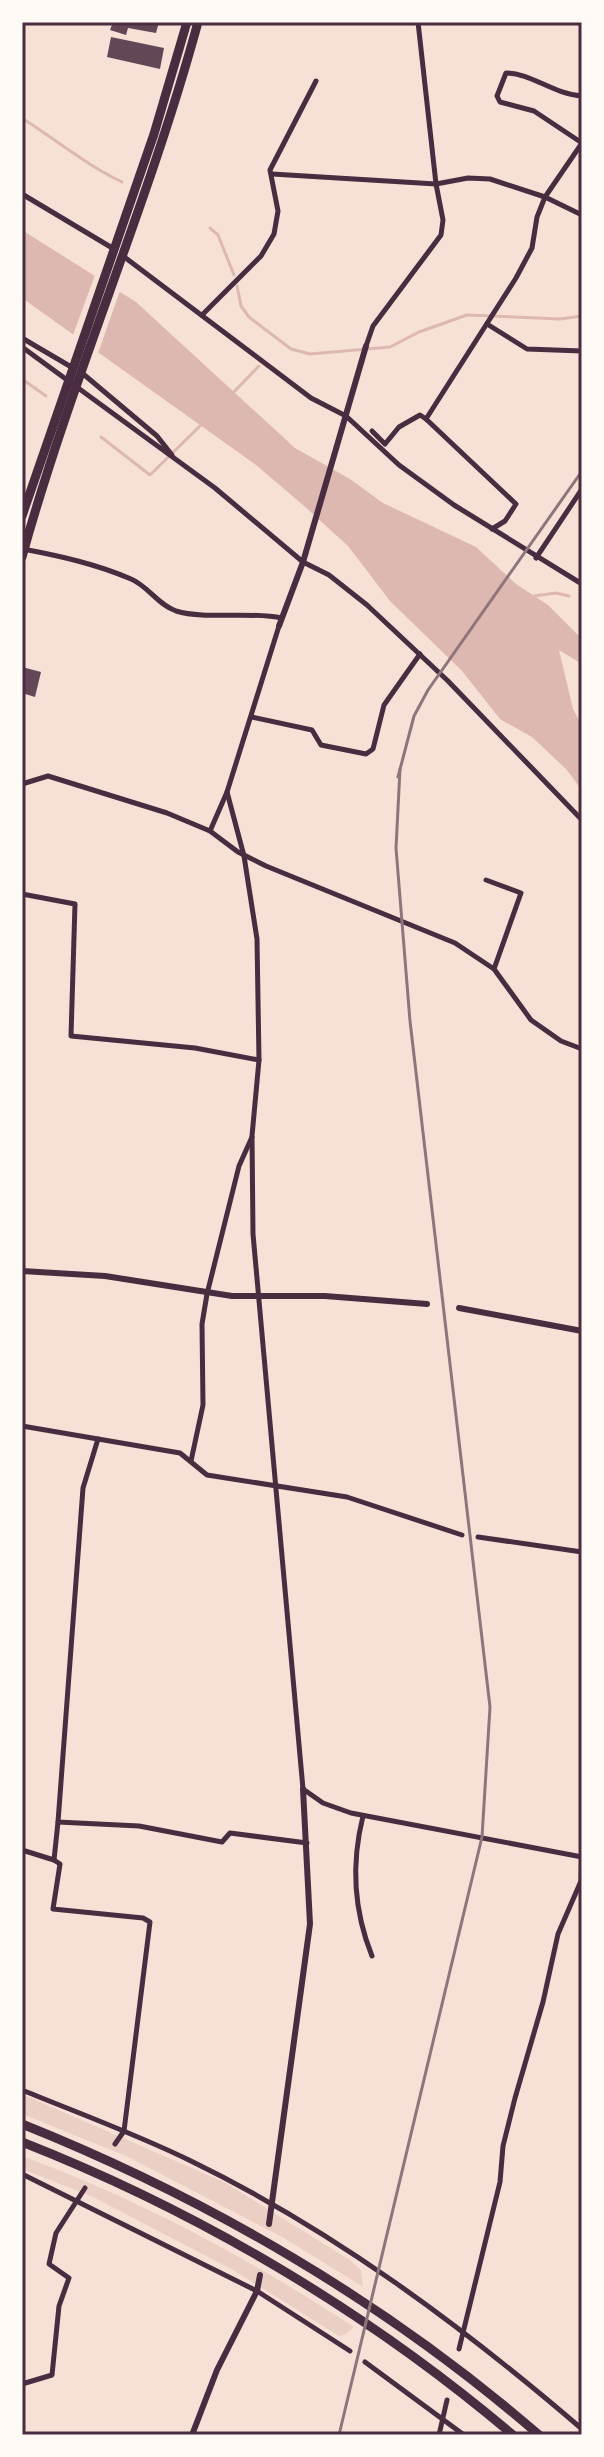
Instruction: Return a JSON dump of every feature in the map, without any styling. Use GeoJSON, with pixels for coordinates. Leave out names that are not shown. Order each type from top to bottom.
{"type":"FeatureCollection","features":[{"type":"Feature","properties":{"kind":"highway"},"geometry":{"type":"LineString","coordinates":[[22,516],[67,378],[154,134],[187,22]]}},
{"type":"Feature","properties":{"kind":"highway"},"geometry":{"type":"LineString","coordinates":[[23,551],[25,533],[173,110],[198,22]]}},
{"type":"Feature","properties":{"kind":"highway"},"geometry":{"type":"LineString","coordinates":[[22,2124],[176,2194],[239,2227],[380,2313],[539,2435]]}},
{"type":"Feature","properties":{"kind":"highway"},"geometry":{"type":"LineString","coordinates":[[22,2142],[169,2208],[279,2268],[377,2331],[513,2435]]}},
{"type":"Feature","properties":{"kind":"street"},"geometry":{"type":"LineString","coordinates":[[210,831],[227,792],[306,553],[373,326],[441,235],[443,220],[436,184],[418,22]]}},
{"type":"Feature","properties":{"kind":"street"},"geometry":{"type":"LineString","coordinates":[[426,419],[532,248],[537,217],[545,197],[582,143],[534,111],[500,102],[497,96],[506,73],[516,73],[561,94],[582,96]]}},
{"type":"Feature","properties":{"kind":"street"},"geometry":{"type":"LineString","coordinates":[[202,315],[261,256],[274,234],[278,211],[270,170],[316,81]]}},
{"type":"Feature","properties":{"kind":"street"},"geometry":{"type":"LineString","coordinates":[[272,174],[436,184],[468,178],[490,179],[545,197],[582,215]]}},
{"type":"Feature","properties":{"kind":"street"},"geometry":{"type":"LineString","coordinates":[[22,194],[112,251]]}},
{"type":"Feature","properties":{"kind":"street"},"geometry":{"type":"LineString","coordinates":[[122,258],[311,398],[346,416],[399,465],[536,558],[582,584]]}},
{"type":"Feature","properties":{"kind":"street"},"geometry":{"type":"LineString","coordinates":[[487,324],[527,349],[582,351]]}},
{"type":"Feature","properties":{"kind":"street"},"geometry":{"type":"LineString","coordinates":[[22,338],[89,378],[157,436],[178,462]]}},
{"type":"Feature","properties":{"kind":"street"},"geometry":{"type":"LineString","coordinates":[[22,347],[77,384],[267,529],[303,562],[329,575],[358,597],[420,654],[582,820]]}},
{"type":"Feature","properties":{"kind":"street"},"geometry":{"type":"LineString","coordinates":[[372,431],[385,444],[411,418],[420,415],[426,419],[516,504],[505,521],[492,529]]}},
{"type":"Feature","properties":{"kind":"street"},"geometry":{"type":"LineString","coordinates":[[536,558],[582,489]]}},
{"type":"Feature","properties":{"kind":"street"},"geometry":{"type":"LineString","coordinates":[[23,551],[69,556],[87,566],[132,579],[168,608],[181,612],[258,613],[281,622]]}},
{"type":"Feature","properties":{"kind":"street"},"geometry":{"type":"LineString","coordinates":[[252,717],[312,730],[321,745],[366,754],[373,749],[384,705],[420,654]]}},
{"type":"Feature","properties":{"kind":"street"},"geometry":{"type":"LineString","coordinates":[[22,784],[48,776],[210,831],[244,856],[455,943],[494,969],[531,1020],[561,1041],[582,1049]]}},
{"type":"Feature","properties":{"kind":"street"},"geometry":{"type":"LineString","coordinates":[[227,792],[244,856],[257,939],[259,1060],[252,1136],[257,1296],[303,1789],[310,1924],[269,2224]]}},
{"type":"Feature","properties":{"kind":"street"},"geometry":{"type":"LineString","coordinates":[[486,880],[521,893],[494,969]]}},
{"type":"Feature","properties":{"kind":"street"},"geometry":{"type":"LineString","coordinates":[[22,894],[75,904],[71,1036],[195,1048],[259,1060]]}},
{"type":"Feature","properties":{"kind":"street"},"geometry":{"type":"LineString","coordinates":[[191,1461],[203,1405],[202,1324],[207,1294],[239,1166],[252,1136]]}},
{"type":"Feature","properties":{"kind":"street"},"geometry":{"type":"LineString","coordinates":[[22,1271],[105,1276],[207,1294],[325,1296],[427,1304]]}},
{"type":"Feature","properties":{"kind":"street"},"geometry":{"type":"LineString","coordinates":[[459,1308],[582,1331]]}},
{"type":"Feature","properties":{"kind":"street"},"geometry":{"type":"LineString","coordinates":[[22,1426],[180,1453],[207,1475],[347,1497],[462,1535]]}},
{"type":"Feature","properties":{"kind":"street"},"geometry":{"type":"LineString","coordinates":[[54,1860],[83,1488],[98,1439]]}},
{"type":"Feature","properties":{"kind":"street"},"geometry":{"type":"LineString","coordinates":[[478,1537],[582,1552]]}},
{"type":"Feature","properties":{"kind":"street"},"geometry":{"type":"LineString","coordinates":[[303,1789],[323,1803],[364,1816],[582,1857]]}},
{"type":"Feature","properties":{"kind":"street"},"geometry":{"type":"LineString","coordinates":[[364,1816],[353,1857],[359,1913],[372,1956]]}},
{"type":"Feature","properties":{"kind":"street"},"geometry":{"type":"LineString","coordinates":[[58,1822],[139,1826],[222,1842],[230,1833],[307,1843]]}},
{"type":"Feature","properties":{"kind":"street"},"geometry":{"type":"LineString","coordinates":[[459,2349],[500,2182],[503,2146],[558,1934],[581,1881],[582,1831]]}},
{"type":"Feature","properties":{"kind":"street"},"geometry":{"type":"LineString","coordinates":[[22,1850],[60,1864],[53,1909],[143,1918],[150,1922],[124,2131],[115,2144]]}},
{"type":"Feature","properties":{"kind":"street"},"geometry":{"type":"LineString","coordinates":[[22,2090],[192,2161],[271,2204],[378,2271],[464,2332],[582,2429]]}},
{"type":"Feature","properties":{"kind":"street"},"geometry":{"type":"LineString","coordinates":[[22,2174],[257,2291],[350,2351]]}},
{"type":"Feature","properties":{"kind":"street"},"geometry":{"type":"LineString","coordinates":[[22,2384],[52,2375],[59,2306],[69,2278],[49,2264],[56,2233],[85,2188]]}},
{"type":"Feature","properties":{"kind":"street"},"geometry":{"type":"LineString","coordinates":[[192,2435],[217,2370],[257,2291],[260,2275]]}},
{"type":"Feature","properties":{"kind":"street"},"geometry":{"type":"LineString","coordinates":[[365,2362],[464,2435]]}},
{"type":"Feature","properties":{"kind":"street"},"geometry":{"type":"LineString","coordinates":[[439,2435],[447,2400]]}},
{"type":"Feature","properties":{"kind":"shaded area"},"geometry":{"type":"Polygon","coordinates":[[[22,230],[136,302],[295,448],[350,479],[383,503],[476,547],[516,584],[548,605],[582,639],[582,664],[559,650],[573,709],[582,726],[582,790],[566,769],[532,737],[500,719],[462,671],[390,601],[348,546],[303,505],[256,465],[22,298],[22,230]]]}},
{"type":"Feature","properties":{"kind":"shaded area"},"geometry":{"type":"Polygon","coordinates":[[[22,2094],[226,2183],[350,2260],[361,2270],[363,2287],[284,2238],[126,2156],[22,2114],[22,2094]]]}},
{"type":"Feature","properties":{"kind":"shaded area"},"geometry":{"type":"Polygon","coordinates":[[[22,2156],[109,2191],[193,2232],[354,2327],[339,2336],[233,2270],[93,2197],[22,2169],[22,2156]]]}},
{"type":"Feature","properties":{"kind":"pier"},"geometry":{"type":"Polygon","coordinates":[[[96,272],[121,288],[97,356],[72,338],[96,272]]]}},
{"type":"Feature","properties":{"kind":"building"},"geometry":{"type":"Polygon","coordinates":[[[113,22],[159,22],[156,33],[128,28],[126,35],[110,30],[113,22]]]}},
{"type":"Feature","properties":{"kind":"building"},"geometry":{"type":"Polygon","coordinates":[[[111,37],[164,48],[160,69],[107,57],[111,37]]]}},
{"type":"Feature","properties":{"kind":"building"},"geometry":{"type":"Polygon","coordinates":[[[22,667],[41,672],[35,697],[22,693],[25,681],[22,667]]]}},
{"type":"Feature","properties":{"kind":"waterway"},"geometry":{"type":"LineString","coordinates":[[22,118],[83,160],[122,182]]}},
{"type":"Feature","properties":{"kind":"waterway"},"geometry":{"type":"LineString","coordinates":[[210,228],[218,235],[234,275]]}},
{"type":"Feature","properties":{"kind":"waterway"},"geometry":{"type":"LineString","coordinates":[[237,286],[241,306],[249,317],[291,349],[310,354],[390,347],[419,332],[467,315],[560,319],[582,316]]}},
{"type":"Feature","properties":{"kind":"waterway"},"geometry":{"type":"LineString","coordinates":[[231,395],[259,366]]}},
{"type":"Feature","properties":{"kind":"waterway"},"geometry":{"type":"LineString","coordinates":[[22,379],[46,396]]}},
{"type":"Feature","properties":{"kind":"waterway"},"geometry":{"type":"LineString","coordinates":[[101,437],[150,475],[203,423]]}},
{"type":"Feature","properties":{"kind":"waterway"},"geometry":{"type":"LineString","coordinates":[[534,596],[556,593],[569,596]]}},
{"type":"Feature","properties":{"kind":"railway"},"geometry":{"type":"LineString","coordinates":[[398,777],[414,716],[428,690],[582,471]]}},
{"type":"Feature","properties":{"kind":"railway"},"geometry":{"type":"LineString","coordinates":[[339,2435],[482,1837],[490,1707],[410,1021],[396,848],[400,769]]}}]}
